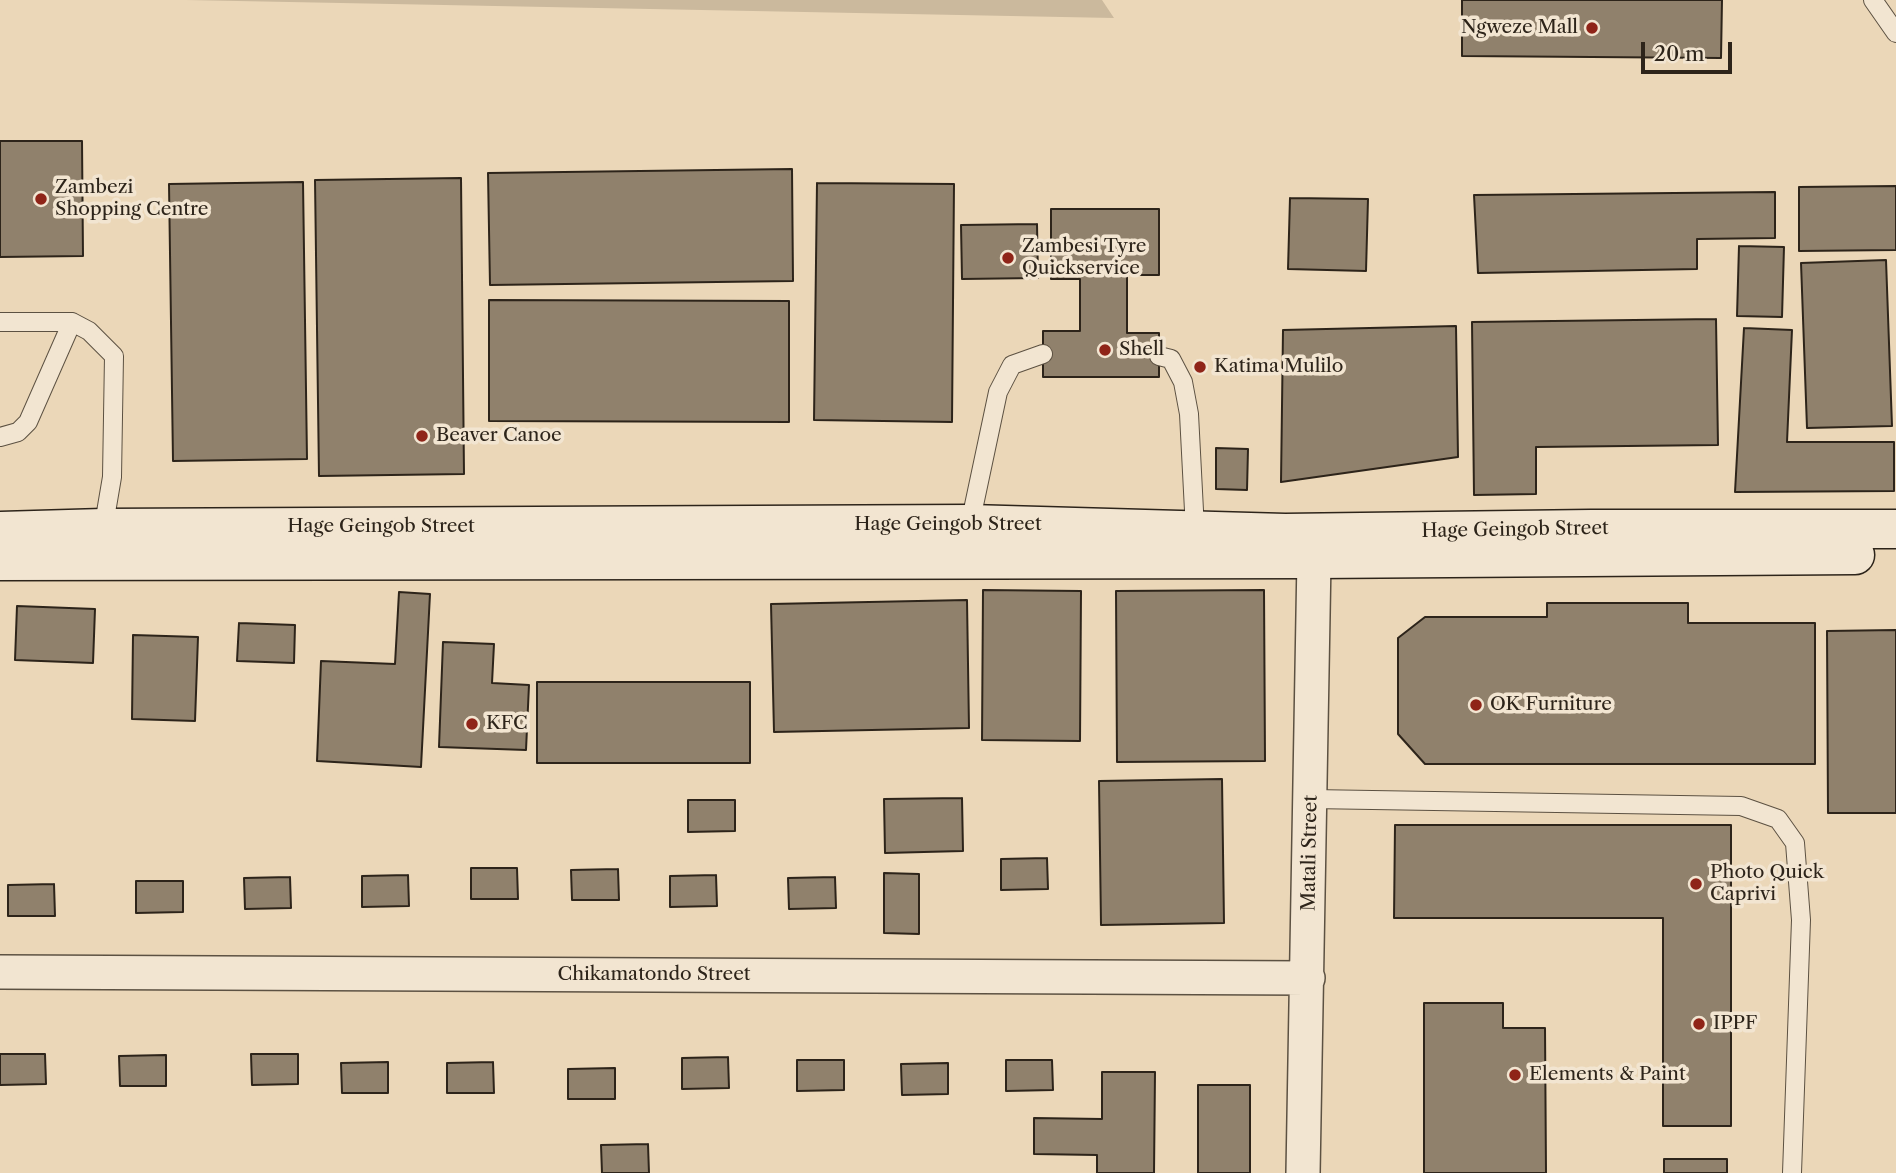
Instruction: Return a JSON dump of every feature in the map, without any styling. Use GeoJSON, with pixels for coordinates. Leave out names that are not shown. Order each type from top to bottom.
{"type":"FeatureCollection","features":[{"type":"Feature","properties":{"kind":"street","name":"Hage Geingob Street"},"geometry":{"type":"LineString","coordinates":[[0,561],[101,544],[970,524],[1195,530],[1312,546]]}},
{"type":"Feature","properties":{"kind":"street","name":"Hage Geingob Street"},"geometry":{"type":"LineString","coordinates":[[0,531],[101,544],[1312,546],[1894,535]]}},
{"type":"Feature","properties":{"kind":"street","name":"Matali Street"},"geometry":{"type":"LineString","coordinates":[[1303,1173],[1311,799],[1312,546]]}},
{"type":"Feature","properties":{"kind":"street","name":"Chikamatondo Street"},"geometry":{"type":"LineString","coordinates":[[0,972],[1308,978]]}},
{"type":"Feature","properties":{"kind":"lane"},"geometry":{"type":"LineString","coordinates":[[1874,0],[1896,33]]}},
{"type":"Feature","properties":{"kind":"lane"},"geometry":{"type":"LineString","coordinates":[[0,322],[72,322],[89,331],[114,356],[112,477],[101,544]]}},
{"type":"Feature","properties":{"kind":"lane"},"geometry":{"type":"LineString","coordinates":[[0,437],[18,432],[28,422],[72,322]]}},
{"type":"Feature","properties":{"kind":"lane"},"geometry":{"type":"LineString","coordinates":[[970,524],[998,392],[1012,365],[1043,354]]}},
{"type":"Feature","properties":{"kind":"lane"},"geometry":{"type":"LineString","coordinates":[[1159,356],[1171,359],[1184,382],[1189,414],[1195,530]]}},
{"type":"Feature","properties":{"kind":"lane"},"geometry":{"type":"LineString","coordinates":[[1311,799],[1741,806],[1778,819],[1795,843],[1801,920],[1792,1173]]}},
{"type":"Feature","properties":{"kind":"shaded area"},"geometry":{"type":"Polygon","coordinates":[[[186,0],[1102,0],[1114,18],[186,0]]]}},
{"type":"Feature","properties":{"kind":"building","name":"Ngweze Mall"},"geometry":{"type":"Polygon","coordinates":[[[1462,0],[1722,0],[1721,58],[1462,56],[1462,0]]]}},
{"type":"Feature","properties":{"kind":"building","name":"Zambezi Shopping Centre"},"geometry":{"type":"Polygon","coordinates":[[[0,141],[82,141],[83,256],[0,257],[0,141]]]}},
{"type":"Feature","properties":{"kind":"building"},"geometry":{"type":"Polygon","coordinates":[[[792,169],[793,281],[490,285],[488,173],[792,169]]]}},
{"type":"Feature","properties":{"kind":"building"},"geometry":{"type":"Polygon","coordinates":[[[461,178],[464,474],[319,476],[315,180],[461,178]]]}},
{"type":"Feature","properties":{"kind":"building"},"geometry":{"type":"Polygon","coordinates":[[[303,182],[307,459],[173,461],[169,184],[303,182]]]}},
{"type":"Feature","properties":{"kind":"building"},"geometry":{"type":"Polygon","coordinates":[[[817,183],[954,184],[952,422],[814,420],[817,183]]]}},
{"type":"Feature","properties":{"kind":"building"},"geometry":{"type":"Polygon","coordinates":[[[1896,186],[1896,250],[1799,251],[1799,187],[1896,186]]]}},
{"type":"Feature","properties":{"kind":"building"},"geometry":{"type":"Polygon","coordinates":[[[1775,192],[1775,238],[1697,239],[1697,269],[1478,273],[1474,195],[1775,192]]]}},
{"type":"Feature","properties":{"kind":"building"},"geometry":{"type":"Polygon","coordinates":[[[1290,198],[1368,199],[1366,271],[1288,269],[1290,198]]]}},
{"type":"Feature","properties":{"kind":"building"},"geometry":{"type":"Polygon","coordinates":[[[1051,209],[1159,209],[1159,275],[1127,275],[1127,333],[1159,333],[1159,377],[1043,377],[1043,331],[1080,331],[1080,279],[1051,279],[1051,209]]]}},
{"type":"Feature","properties":{"kind":"building"},"geometry":{"type":"Polygon","coordinates":[[[1037,224],[1038,278],[962,279],[961,225],[1037,224]]]}},
{"type":"Feature","properties":{"kind":"building"},"geometry":{"type":"Polygon","coordinates":[[[1739,246],[1784,247],[1782,317],[1737,316],[1739,246]]]}},
{"type":"Feature","properties":{"kind":"building"},"geometry":{"type":"Polygon","coordinates":[[[1886,260],[1892,426],[1807,428],[1801,263],[1886,260]]]}},
{"type":"Feature","properties":{"kind":"building"},"geometry":{"type":"Polygon","coordinates":[[[489,300],[789,301],[789,422],[489,421],[489,300]]]}},
{"type":"Feature","properties":{"kind":"building"},"geometry":{"type":"Polygon","coordinates":[[[1716,319],[1718,445],[1536,447],[1536,494],[1474,495],[1472,322],[1716,319]]]}},
{"type":"Feature","properties":{"kind":"building"},"geometry":{"type":"Polygon","coordinates":[[[1456,326],[1458,457],[1281,482],[1283,330],[1456,326]]]}},
{"type":"Feature","properties":{"kind":"building"},"geometry":{"type":"Polygon","coordinates":[[[1744,328],[1792,330],[1787,442],[1894,442],[1894,491],[1735,492],[1744,328]]]}},
{"type":"Feature","properties":{"kind":"building"},"geometry":{"type":"Polygon","coordinates":[[[1216,448],[1248,449],[1247,490],[1216,489],[1216,448]]]}},
{"type":"Feature","properties":{"kind":"building"},"geometry":{"type":"Polygon","coordinates":[[[983,590],[1081,591],[1080,741],[982,740],[983,590]]]}},
{"type":"Feature","properties":{"kind":"building"},"geometry":{"type":"Polygon","coordinates":[[[1264,590],[1265,761],[1117,762],[1116,591],[1264,590]]]}},
{"type":"Feature","properties":{"kind":"building"},"geometry":{"type":"Polygon","coordinates":[[[399,592],[430,594],[421,767],[317,761],[321,661],[395,664],[399,592]]]}},
{"type":"Feature","properties":{"kind":"building"},"geometry":{"type":"Polygon","coordinates":[[[967,600],[969,728],[774,732],[771,604],[967,600]]]}},
{"type":"Feature","properties":{"kind":"building"},"geometry":{"type":"Polygon","coordinates":[[[1547,603],[1688,603],[1688,623],[1815,623],[1815,764],[1425,764],[1398,734],[1398,638],[1425,617],[1547,617],[1547,603]]]}},
{"type":"Feature","properties":{"kind":"building"},"geometry":{"type":"Polygon","coordinates":[[[17,606],[95,609],[93,663],[15,660],[17,606]]]}},
{"type":"Feature","properties":{"kind":"building"},"geometry":{"type":"Polygon","coordinates":[[[239,623],[295,625],[294,663],[237,661],[239,623]]]}},
{"type":"Feature","properties":{"kind":"building"},"geometry":{"type":"Polygon","coordinates":[[[1896,630],[1896,813],[1828,813],[1827,631],[1896,630]]]}},
{"type":"Feature","properties":{"kind":"building"},"geometry":{"type":"Polygon","coordinates":[[[133,635],[198,637],[195,721],[132,719],[133,635]]]}},
{"type":"Feature","properties":{"kind":"building"},"geometry":{"type":"Polygon","coordinates":[[[443,642],[494,644],[492,683],[529,685],[526,750],[439,747],[443,642]]]}},
{"type":"Feature","properties":{"kind":"building"},"geometry":{"type":"Polygon","coordinates":[[[537,682],[750,682],[750,763],[537,763],[537,682]]]}},
{"type":"Feature","properties":{"kind":"building"},"geometry":{"type":"Polygon","coordinates":[[[1222,779],[1224,923],[1101,925],[1099,781],[1222,779]]]}},
{"type":"Feature","properties":{"kind":"building"},"geometry":{"type":"Polygon","coordinates":[[[962,798],[963,851],[885,853],[884,799],[962,798]]]}},
{"type":"Feature","properties":{"kind":"building"},"geometry":{"type":"Polygon","coordinates":[[[688,800],[735,800],[735,831],[688,832],[688,800]]]}},
{"type":"Feature","properties":{"kind":"building"},"geometry":{"type":"Polygon","coordinates":[[[1395,825],[1731,825],[1731,1126],[1663,1126],[1663,918],[1394,918],[1395,825]]]}},
{"type":"Feature","properties":{"kind":"building"},"geometry":{"type":"Polygon","coordinates":[[[1047,858],[1048,889],[1001,890],[1001,859],[1047,858]]]}},
{"type":"Feature","properties":{"kind":"building"},"geometry":{"type":"Polygon","coordinates":[[[471,868],[517,868],[518,899],[471,899],[471,868]]]}},
{"type":"Feature","properties":{"kind":"building"},"geometry":{"type":"Polygon","coordinates":[[[618,869],[619,900],[572,900],[571,870],[618,869]]]}},
{"type":"Feature","properties":{"kind":"building"},"geometry":{"type":"Polygon","coordinates":[[[884,873],[919,874],[919,934],[884,933],[884,873]]]}},
{"type":"Feature","properties":{"kind":"building"},"geometry":{"type":"Polygon","coordinates":[[[408,875],[409,906],[362,907],[362,876],[408,875]]]}},
{"type":"Feature","properties":{"kind":"building"},"geometry":{"type":"Polygon","coordinates":[[[716,875],[717,906],[670,907],[670,876],[716,875]]]}},
{"type":"Feature","properties":{"kind":"building"},"geometry":{"type":"Polygon","coordinates":[[[290,877],[291,908],[245,909],[244,878],[290,877]]]}},
{"type":"Feature","properties":{"kind":"building"},"geometry":{"type":"Polygon","coordinates":[[[835,877],[836,908],[789,909],[788,878],[835,877]]]}},
{"type":"Feature","properties":{"kind":"building"},"geometry":{"type":"Polygon","coordinates":[[[136,881],[183,881],[183,912],[136,913],[136,881]]]}},
{"type":"Feature","properties":{"kind":"building"},"geometry":{"type":"Polygon","coordinates":[[[54,884],[55,916],[8,916],[8,885],[54,884]]]}},
{"type":"Feature","properties":{"kind":"building"},"geometry":{"type":"Polygon","coordinates":[[[1424,1003],[1503,1003],[1503,1028],[1545,1028],[1546,1173],[1424,1173],[1424,1003]]]}},
{"type":"Feature","properties":{"kind":"building"},"geometry":{"type":"Polygon","coordinates":[[[0,1054],[45,1054],[46,1084],[0,1085],[0,1054]]]}},
{"type":"Feature","properties":{"kind":"building"},"geometry":{"type":"Polygon","coordinates":[[[251,1054],[298,1054],[298,1084],[252,1085],[251,1054]]]}},
{"type":"Feature","properties":{"kind":"building"},"geometry":{"type":"Polygon","coordinates":[[[166,1055],[166,1086],[120,1086],[119,1056],[166,1055]]]}},
{"type":"Feature","properties":{"kind":"building"},"geometry":{"type":"Polygon","coordinates":[[[728,1057],[729,1088],[682,1089],[682,1058],[728,1057]]]}},
{"type":"Feature","properties":{"kind":"building"},"geometry":{"type":"Polygon","coordinates":[[[797,1060],[844,1060],[844,1090],[797,1091],[797,1060]]]}},
{"type":"Feature","properties":{"kind":"building"},"geometry":{"type":"Polygon","coordinates":[[[1006,1060],[1052,1060],[1053,1090],[1006,1091],[1006,1060]]]}},
{"type":"Feature","properties":{"kind":"building"},"geometry":{"type":"Polygon","coordinates":[[[388,1062],[388,1093],[342,1093],[341,1063],[388,1062]]]}},
{"type":"Feature","properties":{"kind":"building"},"geometry":{"type":"Polygon","coordinates":[[[493,1062],[494,1093],[447,1093],[447,1063],[493,1062]]]}},
{"type":"Feature","properties":{"kind":"building"},"geometry":{"type":"Polygon","coordinates":[[[948,1063],[948,1094],[902,1095],[901,1064],[948,1063]]]}},
{"type":"Feature","properties":{"kind":"building"},"geometry":{"type":"Polygon","coordinates":[[[615,1068],[615,1099],[568,1099],[568,1069],[615,1068]]]}},
{"type":"Feature","properties":{"kind":"building"},"geometry":{"type":"Polygon","coordinates":[[[1102,1072],[1155,1072],[1154,1173],[1097,1173],[1097,1155],[1034,1154],[1034,1118],[1102,1119],[1102,1072]]]}},
{"type":"Feature","properties":{"kind":"building"},"geometry":{"type":"Polygon","coordinates":[[[1198,1085],[1250,1085],[1250,1173],[1198,1173],[1198,1085]]]}},
{"type":"Feature","properties":{"kind":"building"},"geometry":{"type":"Polygon","coordinates":[[[648,1144],[649,1173],[602,1173],[601,1145],[648,1144]]]}},
{"type":"Feature","properties":{"kind":"building"},"geometry":{"type":"Polygon","coordinates":[[[1664,1159],[1727,1159],[1727,1173],[1664,1173],[1664,1159]]]}},
{"type":"Feature","properties":{"kind":"place","name":"Ngweze Mall"},"geometry":{"type":"Point","coordinates":[1592,28]}},
{"type":"Feature","properties":{"kind":"place","name":"Zambezi Shopping Centre"},"geometry":{"type":"Point","coordinates":[41,199]}},
{"type":"Feature","properties":{"kind":"place","name":"Zambesi Tyre Quickservice"},"geometry":{"type":"Point","coordinates":[1008,258]}},
{"type":"Feature","properties":{"kind":"place","name":"Shell"},"geometry":{"type":"Point","coordinates":[1105,350]}},
{"type":"Feature","properties":{"kind":"place","name":"Katima Mulilo"},"geometry":{"type":"Point","coordinates":[1200,367]}},
{"type":"Feature","properties":{"kind":"place","name":"Beaver Canoe"},"geometry":{"type":"Point","coordinates":[422,436]}},
{"type":"Feature","properties":{"kind":"place","name":"OK Furniture"},"geometry":{"type":"Point","coordinates":[1476,705]}},
{"type":"Feature","properties":{"kind":"place","name":"KFC"},"geometry":{"type":"Point","coordinates":[472,724]}},
{"type":"Feature","properties":{"kind":"place","name":"Photo Quick Caprivi"},"geometry":{"type":"Point","coordinates":[1696,884]}},
{"type":"Feature","properties":{"kind":"place","name":"IPPF"},"geometry":{"type":"Point","coordinates":[1699,1024]}},
{"type":"Feature","properties":{"kind":"place","name":"Elements & Paint"},"geometry":{"type":"Point","coordinates":[1515,1075]}}]}
